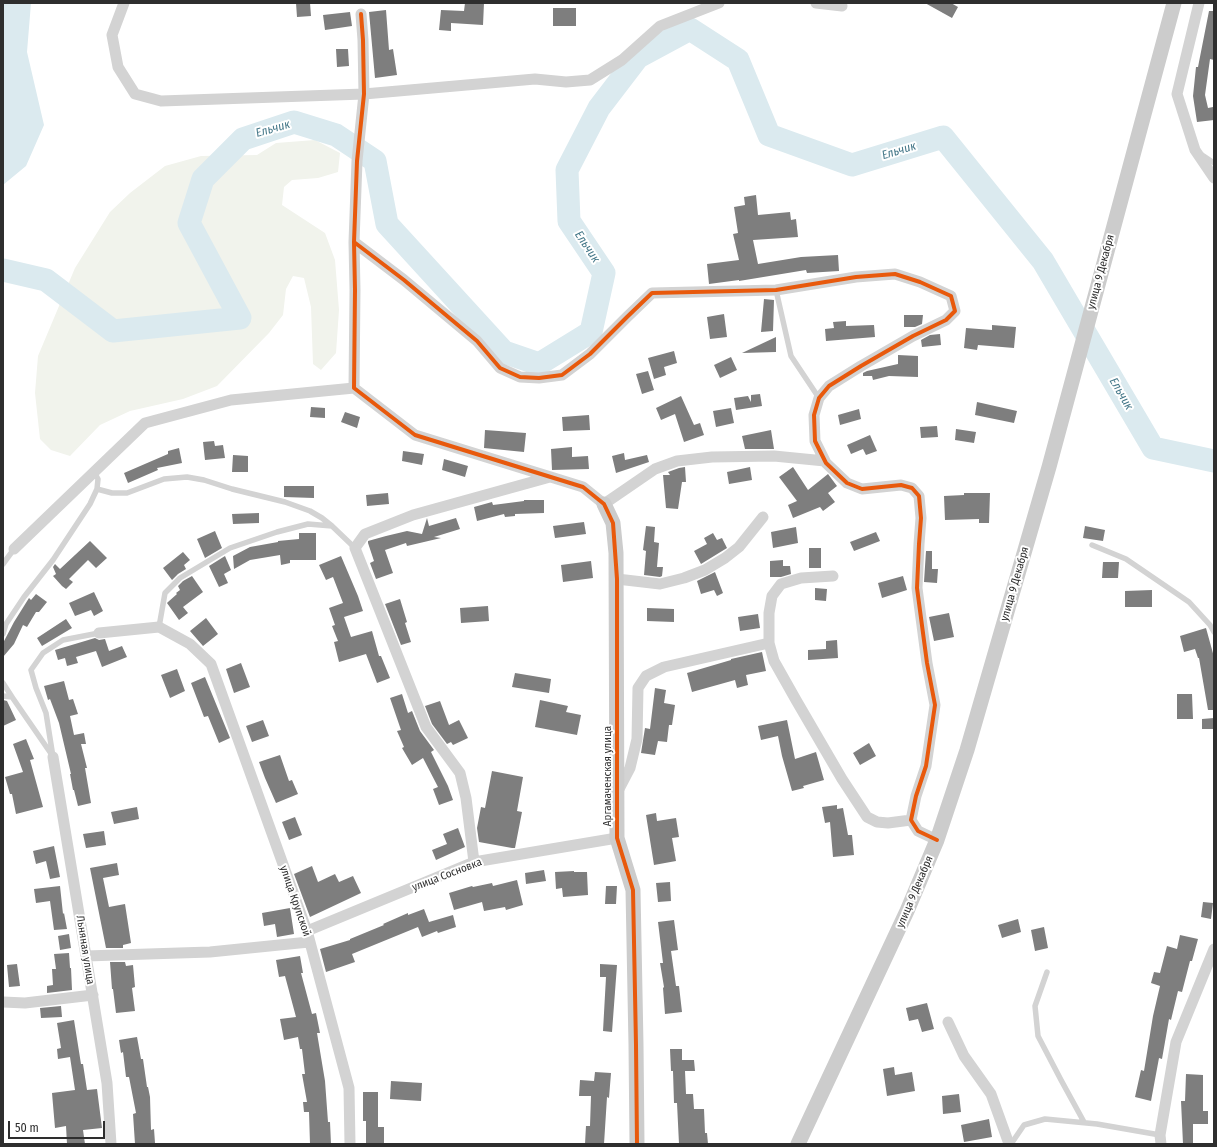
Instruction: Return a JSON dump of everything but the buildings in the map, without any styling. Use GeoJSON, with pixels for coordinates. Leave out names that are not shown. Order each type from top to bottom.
{"type":"FeatureCollection","features":[{"type":"Feature","properties":{"kind":"main road","name":"улица 9 Декабря"},"geometry":{"type":"LineString","coordinates":[[798,1144],[907,911],[937,840],[967,750],[1049,467],[1174,3]]}},
{"type":"Feature","properties":{"kind":"main road","name":"Аргамаченская улица"},"geometry":{"type":"LineString","coordinates":[[604,504],[613,523],[616,553],[617,838],[633,890],[637,1144]]}},
{"type":"Feature","properties":{"kind":"street"},"geometry":{"type":"LineString","coordinates":[[124,3],[112,35],[118,67],[135,94],[161,101],[364,94],[536,79],[566,82],[590,80],[622,60],[660,26],[719,3]]}},
{"type":"Feature","properties":{"kind":"street"},"geometry":{"type":"LineString","coordinates":[[816,3],[842,6]]}},
{"type":"Feature","properties":{"kind":"street"},"geometry":{"type":"LineString","coordinates":[[1199,3],[1177,94],[1195,150],[1214,178]]}},
{"type":"Feature","properties":{"kind":"street"},"geometry":{"type":"LineString","coordinates":[[354,388],[354,242],[357,161],[364,94],[361,14]]}},
{"type":"Feature","properties":{"kind":"street"},"geometry":{"type":"LineString","coordinates":[[354,242],[404,280],[477,341],[500,368],[520,377],[539,378],[562,375],[590,354],[652,293],[776,290],[856,277],[894,274],[920,282],[951,296],[955,310],[946,320],[913,336],[829,386],[819,398],[814,415],[815,441],[825,461],[847,483],[862,489],[901,485],[912,488],[919,496],[921,518],[917,588],[927,663],[935,705],[926,766],[916,796],[911,820],[918,831],[937,840]]}},
{"type":"Feature","properties":{"kind":"street"},"geometry":{"type":"LineString","coordinates":[[14,549],[145,423],[231,400],[354,388],[415,435],[583,487],[604,504],[655,469],[677,461],[712,457],[774,456],[825,461]]}},
{"type":"Feature","properties":{"kind":"street"},"geometry":{"type":"LineString","coordinates":[[474,862],[466,798],[460,773],[426,727],[355,548],[365,534],[413,515],[550,476]]}},
{"type":"Feature","properties":{"kind":"street"},"geometry":{"type":"LineString","coordinates":[[617,579],[660,584],[684,578],[705,570],[725,558],[739,547],[763,517]]}},
{"type":"Feature","properties":{"kind":"street"},"geometry":{"type":"LineString","coordinates":[[833,576],[801,578],[781,584],[772,596],[768,643],[774,661],[796,700],[842,779],[867,817],[877,822],[888,823],[911,820]]}},
{"type":"Feature","properties":{"kind":"street"},"geometry":{"type":"LineString","coordinates":[[100,633],[159,628]]}},
{"type":"Feature","properties":{"kind":"street","name":"улица Крупской"},"geometry":{"type":"LineString","coordinates":[[159,628],[190,644],[211,664],[307,931],[349,1088],[350,1144]]}},
{"type":"Feature","properties":{"kind":"street"},"geometry":{"type":"LineString","coordinates":[[617,793],[630,768],[637,740],[638,688],[646,676],[664,666],[768,643]]}},
{"type":"Feature","properties":{"kind":"street","name":"Льняная улица"},"geometry":{"type":"LineString","coordinates":[[53,756],[107,1083],[111,1144]]}},
{"type":"Feature","properties":{"kind":"street","name":"улица Сосновка"},"geometry":{"type":"LineString","coordinates":[[307,931],[474,862],[617,838]]}},
{"type":"Feature","properties":{"kind":"street"},"geometry":{"type":"LineString","coordinates":[[86,956],[210,952],[309,942]]}},
{"type":"Feature","properties":{"kind":"street"},"geometry":{"type":"LineString","coordinates":[[1160,1139],[1176,1042],[1214,948]]}},
{"type":"Feature","properties":{"kind":"street"},"geometry":{"type":"LineString","coordinates":[[3,1002],[25,1003],[93,995]]}},
{"type":"Feature","properties":{"kind":"street"},"geometry":{"type":"LineString","coordinates":[[948,1022],[964,1056],[991,1094],[1010,1144]]}},
{"type":"Feature","properties":{"kind":"lane"},"geometry":{"type":"LineString","coordinates":[[1195,150],[1214,163]]}},
{"type":"Feature","properties":{"kind":"lane"},"geometry":{"type":"LineString","coordinates":[[776,290],[791,356],[819,398]]}},
{"type":"Feature","properties":{"kind":"lane"},"geometry":{"type":"LineString","coordinates":[[3,634],[6,624],[75,528],[90,504],[98,489],[98,479],[94,472]]}},
{"type":"Feature","properties":{"kind":"lane"},"geometry":{"type":"LineString","coordinates":[[98,489],[112,493],[127,494],[164,480],[187,476],[285,502],[310,511],[332,526],[355,548]]}},
{"type":"Feature","properties":{"kind":"lane"},"geometry":{"type":"LineString","coordinates":[[159,628],[165,593],[180,578],[230,548],[277,532],[308,524],[332,526]]}},
{"type":"Feature","properties":{"kind":"lane"},"geometry":{"type":"LineString","coordinates":[[1092,544],[1126,559],[1189,602],[1214,623]]}},
{"type":"Feature","properties":{"kind":"lane"},"geometry":{"type":"LineString","coordinates":[[3,564],[14,549]]}},
{"type":"Feature","properties":{"kind":"lane"},"geometry":{"type":"LineString","coordinates":[[1189,602],[1210,625],[1214,632]]}},
{"type":"Feature","properties":{"kind":"lane"},"geometry":{"type":"LineString","coordinates":[[53,756],[46,713],[36,688],[31,670],[43,653],[63,640],[100,633]]}},
{"type":"Feature","properties":{"kind":"lane"},"geometry":{"type":"LineString","coordinates":[[3,683],[53,756]]}},
{"type":"Feature","properties":{"kind":"lane"},"geometry":{"type":"LineString","coordinates":[[3,696],[12,697]]}},
{"type":"Feature","properties":{"kind":"lane"},"geometry":{"type":"LineString","coordinates":[[1047,972],[1035,1006],[1038,1036],[1060,1080],[1084,1122]]}},
{"type":"Feature","properties":{"kind":"lane"},"geometry":{"type":"LineString","coordinates":[[1010,1144],[1024,1125],[1045,1119],[1097,1124],[1160,1139]]}},
{"type":"Feature","properties":{"kind":"shaded area"},"geometry":{"type":"Polygon","coordinates":[[[3,3],[31,3],[27,52],[44,125],[26,166],[3,185],[3,3]]]}},
{"type":"Feature","properties":{"kind":"shaded area"},"geometry":{"type":"Polygon","coordinates":[[[315,140],[340,153],[338,172],[318,178],[292,180],[284,187],[282,205],[325,233],[335,260],[339,310],[336,353],[321,370],[313,364],[311,307],[304,278],[293,276],[286,289],[283,315],[269,333],[217,386],[183,399],[130,411],[100,425],[70,456],[51,450],[40,439],[35,393],[38,356],[75,268],[110,212],[130,193],[165,166],[201,156],[257,155],[276,143],[315,140]]]}},
{"type":"Feature","properties":{"kind":"waterway","name":"Ельчик"},"geometry":{"type":"LineString","coordinates":[[3,270],[46,280],[113,331],[240,318],[189,223],[203,179],[243,139],[294,122],[336,135],[375,161],[387,224],[504,352],[539,364],[591,332],[604,273],[569,221],[567,170],[599,108],[638,57],[690,29],[738,60],[769,135],[852,165],[943,137],[1043,261],[1153,448],[1214,461]]}},
{"type":"Feature","properties":{"kind":"cycle path"},"geometry":{"type":"LineString","coordinates":[[361,14],[364,94],[357,161],[354,242],[354,388],[415,435],[583,487],[604,504],[613,523],[617,579],[617,838],[633,890],[637,1144]]}},
{"type":"Feature","properties":{"kind":"cycle path"},"geometry":{"type":"LineString","coordinates":[[354,242],[404,280],[477,341],[500,368],[520,377],[539,378],[562,375],[590,354],[652,293],[776,290],[856,277],[895,274],[920,282],[951,296],[955,311],[946,320],[913,336],[829,386],[819,398],[814,415],[815,441],[826,463],[847,483],[862,489],[901,485],[912,488],[919,496],[921,518],[917,588],[927,663],[935,705],[926,766],[916,796],[911,820],[918,831],[937,840]]}}]}
